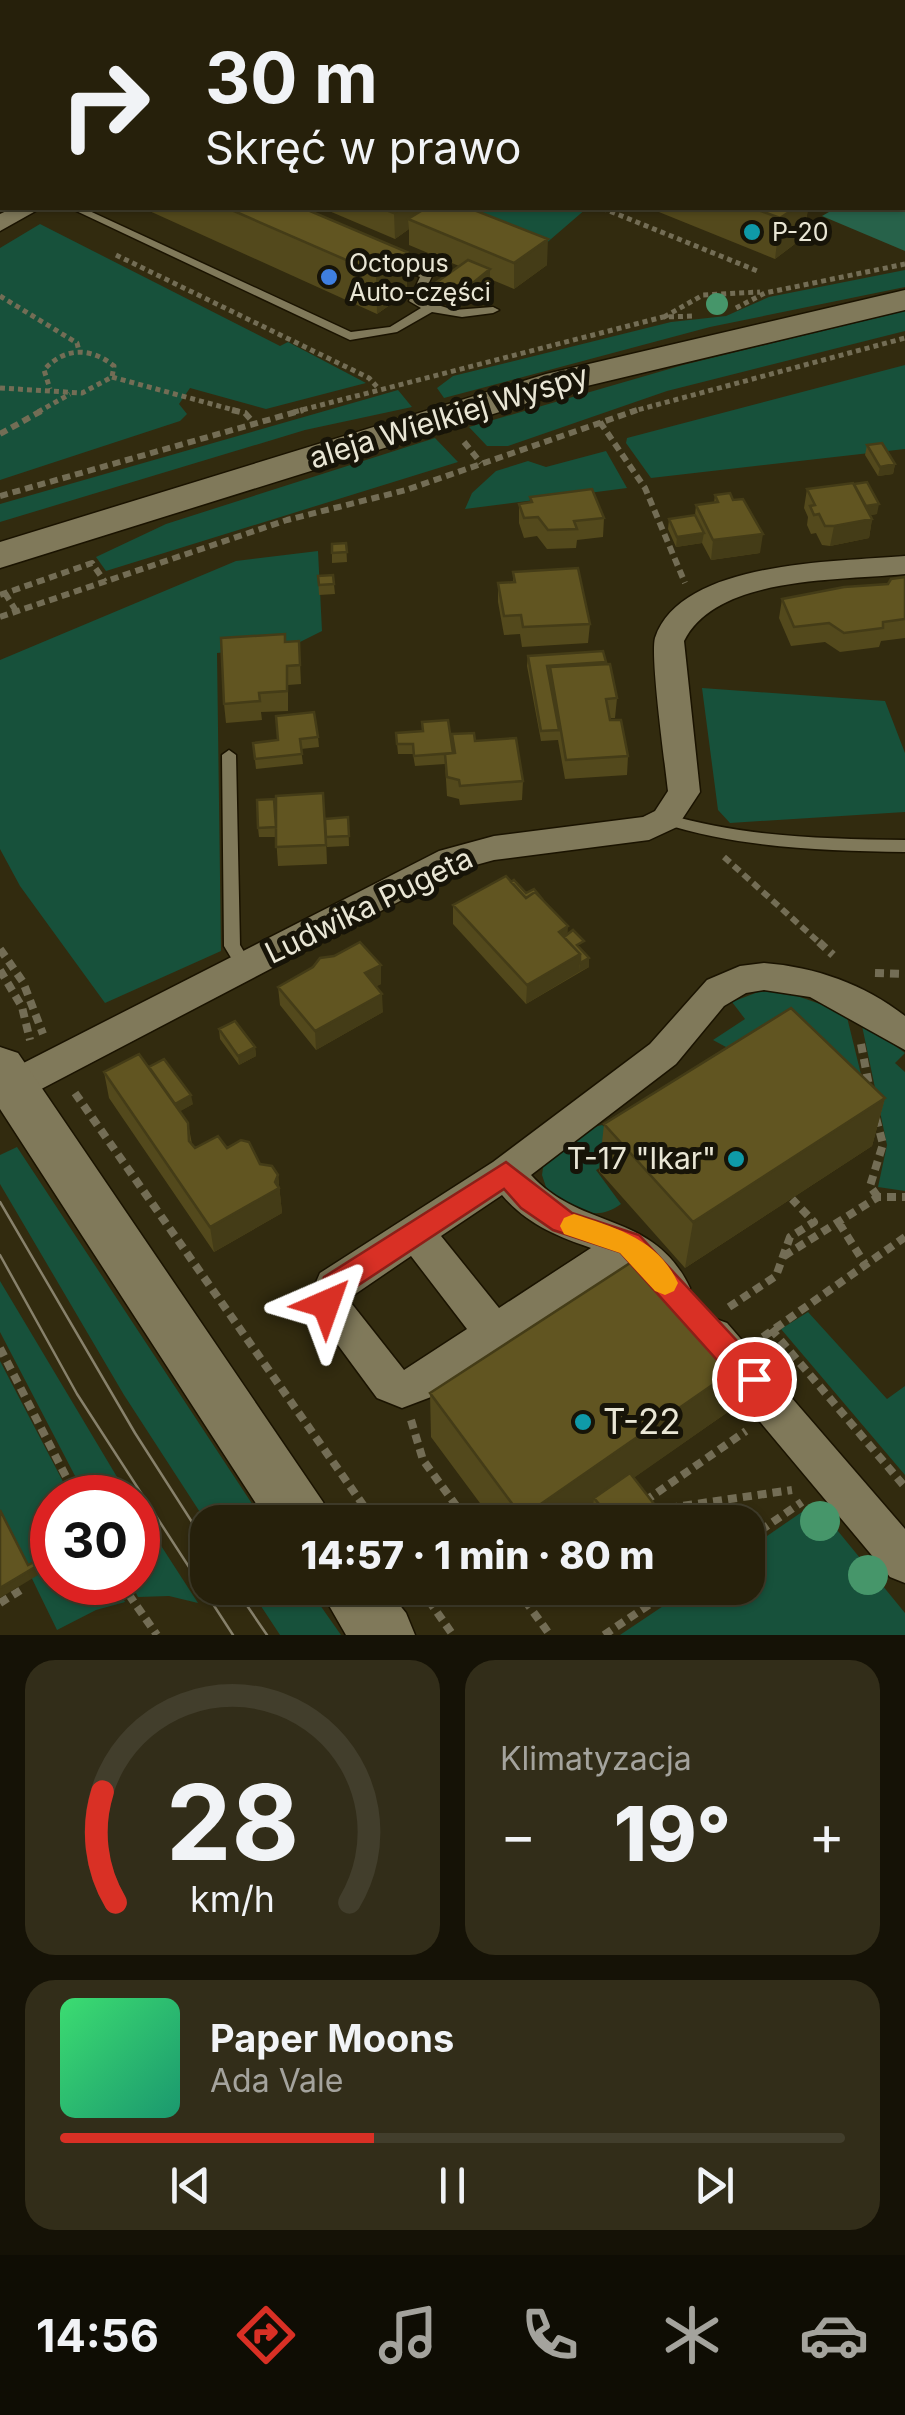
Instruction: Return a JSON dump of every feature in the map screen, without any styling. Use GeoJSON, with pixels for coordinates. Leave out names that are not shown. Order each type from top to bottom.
{"type":"FeatureCollection","features":[{"type":"Feature","properties":{"kind":"main road","name":"aleja Wielkiej Wyspy"},"geometry":{"type":"LineString","coordinates":[[0,556],[559,382],[905,300]]}},
{"type":"Feature","properties":{"kind":"main road"},"geometry":{"type":"LineString","coordinates":[[25,1065],[292,1505]]}},
{"type":"Feature","properties":{"kind":"main road"},"geometry":{"type":"LineString","coordinates":[[362,1605],[384,1635]]}},
{"type":"Feature","properties":{"kind":"street"},"geometry":{"type":"LineString","coordinates":[[0,224],[25,210]]}},
{"type":"Feature","properties":{"kind":"street"},"geometry":{"type":"LineString","coordinates":[[666,818],[684,792],[669,641],[678,622],[698,603],[748,585],[905,565]]}},
{"type":"Feature","properties":{"kind":"street","name":"Ludwika Pugeta"},"geometry":{"type":"LineString","coordinates":[[25,1065],[245,967],[472,853],[649,828],[666,818]]}},
{"type":"Feature","properties":{"kind":"street"},"geometry":{"type":"LineString","coordinates":[[629,1244],[418,1384],[402,1389],[391,1385],[326,1304],[334,1285],[506,1173],[663,1054],[684,1035],[715,992],[737,978],[780,974],[861,1007],[905,1036]]}},
{"type":"Feature","properties":{"kind":"street"},"geometry":{"type":"LineString","coordinates":[[506,1173],[530,1200],[563,1222],[629,1244],[737,1361],[905,1562]]}},
{"type":"Feature","properties":{"kind":"street"},"geometry":{"type":"LineString","coordinates":[[415,1232],[494,1333]]}},
{"type":"Feature","properties":{"kind":"lane"},"geometry":{"type":"LineString","coordinates":[[79,210],[350,336],[393,330],[430,308]]}},
{"type":"Feature","properties":{"kind":"lane"},"geometry":{"type":"LineString","coordinates":[[376,253],[426,276],[415,301],[448,316],[494,310]]}},
{"type":"Feature","properties":{"kind":"lane"},"geometry":{"type":"LineString","coordinates":[[229,755],[232,946],[245,967]]}},
{"type":"Feature","properties":{"kind":"lane"},"geometry":{"type":"LineString","coordinates":[[666,818],[702,829],[814,845],[905,846]]}},
{"type":"Feature","properties":{"kind":"path"},"geometry":{"type":"LineString","coordinates":[[607,210],[760,272]]}},
{"type":"Feature","properties":{"kind":"path"},"geometry":{"type":"LineString","coordinates":[[618,214],[623,210]]}},
{"type":"Feature","properties":{"kind":"path"},"geometry":{"type":"LineString","coordinates":[[115,254],[369,378],[378,388]]}},
{"type":"Feature","properties":{"kind":"path"},"geometry":{"type":"LineString","coordinates":[[663,317],[703,294],[765,293],[905,264]]}},
{"type":"Feature","properties":{"kind":"path"},"geometry":{"type":"LineString","coordinates":[[139,277],[149,271]]}},
{"type":"Feature","properties":{"kind":"path"},"geometry":{"type":"LineString","coordinates":[[735,308],[765,293]]}},
{"type":"Feature","properties":{"kind":"path"},"geometry":{"type":"LineString","coordinates":[[0,296],[77,343],[79,352]]}},
{"type":"Feature","properties":{"kind":"path"},"geometry":{"type":"LineString","coordinates":[[0,496],[378,388],[663,317],[698,316]]}},
{"type":"Feature","properties":{"kind":"path"},"geometry":{"type":"LineString","coordinates":[[0,617],[287,520],[366,502],[696,391],[905,338]]}},
{"type":"Feature","properties":{"kind":"path"},"geometry":{"type":"LineString","coordinates":[[0,434],[70,394],[100,386],[112,377],[114,366],[104,356],[79,352],[50,362],[44,370],[50,389]]}},
{"type":"Feature","properties":{"kind":"path"},"geometry":{"type":"LineString","coordinates":[[112,377],[245,413],[252,422]]}},
{"type":"Feature","properties":{"kind":"path"},"geometry":{"type":"LineString","coordinates":[[0,388],[50,389],[70,394]]}},
{"type":"Feature","properties":{"kind":"path"},"geometry":{"type":"LineString","coordinates":[[600,422],[646,488],[682,577],[698,603]]}},
{"type":"Feature","properties":{"kind":"path"},"geometry":{"type":"LineString","coordinates":[[454,430],[482,463]]}},
{"type":"Feature","properties":{"kind":"path"},"geometry":{"type":"LineString","coordinates":[[16,611],[3,594],[92,563],[104,582]]}},
{"type":"Feature","properties":{"kind":"path"},"geometry":{"type":"LineString","coordinates":[[702,829],[722,856],[840,961]]}},
{"type":"Feature","properties":{"kind":"path"},"geometry":{"type":"LineString","coordinates":[[0,949],[35,1006],[25,1065]]}},
{"type":"Feature","properties":{"kind":"path"},"geometry":{"type":"LineString","coordinates":[[0,970],[22,1007],[25,1065],[362,1505]]}},
{"type":"Feature","properties":{"kind":"path"},"geometry":{"type":"LineString","coordinates":[[861,1007],[855,1018],[883,1144],[870,1186],[878,1197]]}},
{"type":"Feature","properties":{"kind":"path"},"geometry":{"type":"LineString","coordinates":[[866,1117],[878,1128]]}},
{"type":"Feature","properties":{"kind":"path"},"geometry":{"type":"LineString","coordinates":[[782,1258],[878,1197],[905,1197]]}},
{"type":"Feature","properties":{"kind":"path"},"geometry":{"type":"LineString","coordinates":[[732,1305],[776,1276],[790,1237],[814,1222],[792,1199]]}},
{"type":"Feature","properties":{"kind":"path"},"geometry":{"type":"LineString","coordinates":[[839,1223],[865,1264]]}},
{"type":"Feature","properties":{"kind":"path"},"geometry":{"type":"LineString","coordinates":[[737,1361],[771,1329],[905,1238]]}},
{"type":"Feature","properties":{"kind":"path"},"geometry":{"type":"LineString","coordinates":[[771,1329],[905,1487]]}},
{"type":"Feature","properties":{"kind":"path"},"geometry":{"type":"LineString","coordinates":[[0,1348],[65,1475]]}},
{"type":"Feature","properties":{"kind":"path"},"geometry":{"type":"LineString","coordinates":[[402,1389],[424,1460],[456,1505]]}},
{"type":"Feature","properties":{"kind":"path"},"geometry":{"type":"LineString","coordinates":[[640,1505],[759,1422]]}},
{"type":"Feature","properties":{"kind":"path"},"geometry":{"type":"LineString","coordinates":[[708,1505],[722,1504],[734,1495],[788,1493]]}},
{"type":"Feature","properties":{"kind":"path"},"geometry":{"type":"LineString","coordinates":[[765,1527],[816,1493]]}},
{"type":"Feature","properties":{"kind":"path"},"geometry":{"type":"LineString","coordinates":[[0,1603],[18,1590]]}},
{"type":"Feature","properties":{"kind":"path"},"geometry":{"type":"LineString","coordinates":[[133,1605],[157,1635]]}},
{"type":"Feature","properties":{"kind":"path"},"geometry":{"type":"LineString","coordinates":[[432,1605],[453,1635]]}},
{"type":"Feature","properties":{"kind":"path"},"geometry":{"type":"LineString","coordinates":[[528,1605],[550,1635]]}},
{"type":"Feature","properties":{"kind":"path"},"geometry":{"type":"LineString","coordinates":[[604,1635],[649,1605]]}},
{"type":"Feature","properties":{"kind":"green space"},"geometry":{"type":"Polygon","coordinates":[[[436,210],[585,210],[536,252],[436,210]]]}},
{"type":"Feature","properties":{"kind":"green space"},"geometry":{"type":"Polygon","coordinates":[[[832,210],[905,210],[905,251],[822,216],[832,210]]]}},
{"type":"Feature","properties":{"kind":"green space"},"geometry":{"type":"Polygon","coordinates":[[[40,224],[280,346],[288,342],[366,383],[266,409],[190,388],[179,404],[187,414],[180,421],[0,480],[0,248],[40,224]]]}},
{"type":"Feature","properties":{"kind":"green space"},"geometry":{"type":"Polygon","coordinates":[[[905,270],[905,287],[710,327],[444,398],[437,388],[453,376],[671,322],[726,316],[769,297],[905,270]]]}},
{"type":"Feature","properties":{"kind":"green space"},"geometry":{"type":"Polygon","coordinates":[[[905,311],[905,331],[667,391],[508,446],[487,446],[469,427],[683,365],[905,311]]]}},
{"type":"Feature","properties":{"kind":"green space"},"geometry":{"type":"Polygon","coordinates":[[[905,365],[905,449],[651,478],[626,443],[627,438],[905,365]]]}},
{"type":"Feature","properties":{"kind":"green space"},"geometry":{"type":"Polygon","coordinates":[[[398,390],[412,407],[305,430],[0,522],[0,504],[398,390]]]}},
{"type":"Feature","properties":{"kind":"green space"},"geometry":{"type":"Polygon","coordinates":[[[435,438],[458,462],[106,571],[96,557],[166,524],[435,438]]]}},
{"type":"Feature","properties":{"kind":"green space"},"geometry":{"type":"Polygon","coordinates":[[[606,451],[627,488],[465,509],[472,493],[496,471],[528,461],[546,467],[606,451]]]}},
{"type":"Feature","properties":{"kind":"green space"},"geometry":{"type":"Polygon","coordinates":[[[318,551],[322,631],[292,646],[217,653],[221,951],[105,1003],[20,886],[0,849],[0,660],[236,561],[318,551]]]}},
{"type":"Feature","properties":{"kind":"green space"},"geometry":{"type":"Polygon","coordinates":[[[702,688],[885,701],[905,753],[905,812],[730,823],[718,810],[702,688]]]}},
{"type":"Feature","properties":{"kind":"green space"},"geometry":{"type":"Polygon","coordinates":[[[780,990],[846,1013],[868,1103],[750,1060],[713,1040],[745,1019],[732,1002],[758,992],[780,990]]]}},
{"type":"Feature","properties":{"kind":"green space"},"geometry":{"type":"Polygon","coordinates":[[[861,1021],[905,1053],[895,1063],[905,1072],[905,1191],[878,1187],[887,1145],[861,1021]]]}},
{"type":"Feature","properties":{"kind":"green space"},"geometry":{"type":"Polygon","coordinates":[[[602,1125],[634,1147],[596,1170],[621,1204],[593,1213],[548,1193],[542,1175],[544,1161],[590,1128],[602,1125]]]}},
{"type":"Feature","properties":{"kind":"green space"},"geometry":{"type":"Polygon","coordinates":[[[17,1147],[253,1505],[195,1505],[124,1395],[0,1184],[0,1155],[17,1147]]]}},
{"type":"Feature","properties":{"kind":"green space"},"geometry":{"type":"Polygon","coordinates":[[[0,1281],[116,1475],[75,1475],[0,1332],[0,1281]]]}},
{"type":"Feature","properties":{"kind":"green space"},"geometry":{"type":"Polygon","coordinates":[[[808,1312],[887,1399],[905,1386],[905,1475],[781,1329],[808,1312]]]}},
{"type":"Feature","properties":{"kind":"green space"},"geometry":{"type":"Polygon","coordinates":[[[0,1361],[60,1475],[30,1475],[30,1575],[0,1513],[0,1361]]]}},
{"type":"Feature","properties":{"kind":"green space"},"geometry":{"type":"Polygon","coordinates":[[[815,1503],[905,1613],[905,1635],[620,1635],[665,1605],[765,1605],[765,1537],[815,1503]]]}},
{"type":"Feature","properties":{"kind":"green space"},"geometry":{"type":"Polygon","coordinates":[[[160,1544],[190,1591],[190,1601],[160,1596],[160,1544]]]}},
{"type":"Feature","properties":{"kind":"green space"},"geometry":{"type":"Polygon","coordinates":[[[45,1605],[114,1605],[96,1610],[57,1630],[45,1605]]]}},
{"type":"Feature","properties":{"kind":"green space"},"geometry":{"type":"Polygon","coordinates":[[[260,1605],[320,1605],[341,1635],[280,1635],[260,1605]]]}},
{"type":"Feature","properties":{"kind":"building"},"geometry":{"type":"Polygon","coordinates":[[[232,210],[308,210],[407,252],[376,273],[232,210]]]}},
{"type":"Feature","properties":{"kind":"building"},"geometry":{"type":"Polygon","coordinates":[[[423,210],[474,210],[548,239],[514,263],[408,219],[423,210]]]}},
{"type":"Feature","properties":{"kind":"building"},"geometry":{"type":"Polygon","coordinates":[[[758,210],[792,210],[780,218],[758,210]]]}},
{"type":"Feature","properties":{"kind":"building"},"geometry":{"type":"Polygon","coordinates":[[[468,260],[490,269],[458,295],[434,284],[468,260]]]}},
{"type":"Feature","properties":{"kind":"building"},"geometry":{"type":"Polygon","coordinates":[[[882,443],[895,464],[880,467],[867,445],[882,443]]]}},
{"type":"Feature","properties":{"kind":"building"},"geometry":{"type":"Polygon","coordinates":[[[867,482],[879,504],[866,506],[854,484],[867,482]]]}},
{"type":"Feature","properties":{"kind":"building"},"geometry":{"type":"Polygon","coordinates":[[[853,483],[872,519],[825,526],[819,514],[814,515],[810,506],[815,505],[807,489],[853,483]]]}},
{"type":"Feature","properties":{"kind":"building"},"geometry":{"type":"Polygon","coordinates":[[[592,489],[604,518],[574,521],[577,529],[548,530],[538,517],[524,518],[519,504],[532,502],[530,497],[592,489]]]}},
{"type":"Feature","properties":{"kind":"building"},"geometry":{"type":"Polygon","coordinates":[[[730,493],[733,500],[743,499],[763,534],[713,540],[696,505],[718,502],[715,495],[730,493]]]}},
{"type":"Feature","properties":{"kind":"building"},"geometry":{"type":"Polygon","coordinates":[[[695,515],[704,533],[677,537],[669,519],[695,515]]]}},
{"type":"Feature","properties":{"kind":"building"},"geometry":{"type":"Polygon","coordinates":[[[346,543],[347,552],[332,553],[332,544],[346,543]]]}},
{"type":"Feature","properties":{"kind":"building"},"geometry":{"type":"Polygon","coordinates":[[[578,568],[590,624],[523,627],[521,615],[504,616],[498,583],[515,582],[513,572],[578,568]]]}},
{"type":"Feature","properties":{"kind":"building"},"geometry":{"type":"Polygon","coordinates":[[[333,575],[334,584],[319,585],[318,576],[333,575]]]}},
{"type":"Feature","properties":{"kind":"building"},"geometry":{"type":"Polygon","coordinates":[[[905,577],[905,619],[883,622],[883,628],[844,633],[829,623],[794,627],[782,599],[844,587],[888,584],[891,579],[905,577]]]}},
{"type":"Feature","properties":{"kind":"building"},"geometry":{"type":"Polygon","coordinates":[[[285,634],[285,642],[299,641],[300,665],[287,666],[287,691],[259,693],[260,701],[224,704],[221,638],[285,634]]]}},
{"type":"Feature","properties":{"kind":"building"},"geometry":{"type":"Polygon","coordinates":[[[603,651],[606,662],[547,666],[559,730],[541,731],[528,656],[603,651]]]}},
{"type":"Feature","properties":{"kind":"building"},"geometry":{"type":"Polygon","coordinates":[[[610,664],[617,698],[606,699],[610,720],[621,720],[628,756],[566,760],[550,667],[610,664]]]}},
{"type":"Feature","properties":{"kind":"building"},"geometry":{"type":"Polygon","coordinates":[[[314,712],[318,737],[300,739],[302,754],[255,759],[253,743],[278,740],[276,716],[314,712]]]}},
{"type":"Feature","properties":{"kind":"building"},"geometry":{"type":"Polygon","coordinates":[[[448,720],[453,753],[414,756],[413,744],[397,744],[396,733],[423,731],[422,722],[448,720]]]}},
{"type":"Feature","properties":{"kind":"building"},"geometry":{"type":"Polygon","coordinates":[[[474,733],[475,741],[516,738],[523,781],[460,786],[459,780],[447,777],[445,754],[455,753],[452,734],[474,733]]]}},
{"type":"Feature","properties":{"kind":"building"},"geometry":{"type":"Polygon","coordinates":[[[323,793],[326,845],[276,847],[276,796],[323,793]]]}},
{"type":"Feature","properties":{"kind":"building"},"geometry":{"type":"Polygon","coordinates":[[[274,799],[276,827],[258,828],[257,800],[274,799]]]}},
{"type":"Feature","properties":{"kind":"building"},"geometry":{"type":"Polygon","coordinates":[[[348,817],[349,836],[326,837],[325,819],[348,817]]]}},
{"type":"Feature","properties":{"kind":"building"},"geometry":{"type":"Polygon","coordinates":[[[506,876],[526,898],[535,892],[568,926],[559,932],[580,954],[527,985],[453,905],[506,876]]]}},
{"type":"Feature","properties":{"kind":"building"},"geometry":{"type":"Polygon","coordinates":[[[514,880],[526,893],[534,889],[543,900],[535,892],[526,898],[511,882],[514,880]]]}},
{"type":"Feature","properties":{"kind":"building"},"geometry":{"type":"Polygon","coordinates":[[[573,930],[584,941],[577,945],[589,958],[580,963],[580,954],[564,937],[573,930]]]}},
{"type":"Feature","properties":{"kind":"building"},"geometry":{"type":"Polygon","coordinates":[[[360,942],[381,965],[365,973],[382,994],[315,1031],[278,987],[313,967],[320,958],[334,956],[360,942]]]}},
{"type":"Feature","properties":{"kind":"building"},"geometry":{"type":"Polygon","coordinates":[[[791,1008],[885,1098],[693,1222],[604,1124],[791,1008]]]}},
{"type":"Feature","properties":{"kind":"building"},"geometry":{"type":"Polygon","coordinates":[[[235,1021],[255,1047],[238,1056],[219,1029],[235,1021]]]}},
{"type":"Feature","properties":{"kind":"building"},"geometry":{"type":"Polygon","coordinates":[[[139,1054],[188,1123],[189,1141],[195,1148],[218,1136],[227,1148],[241,1140],[249,1142],[260,1164],[272,1166],[278,1175],[275,1182],[279,1188],[210,1227],[104,1072],[139,1054]]]}},
{"type":"Feature","properties":{"kind":"building"},"geometry":{"type":"Polygon","coordinates":[[[164,1059],[191,1095],[175,1104],[149,1067],[164,1059]]]}},
{"type":"Feature","properties":{"kind":"building","name":"T-22"},"geometry":{"type":"Polygon","coordinates":[[[647,1252],[744,1363],[539,1505],[513,1505],[430,1393],[647,1252]]]}},
{"type":"Feature","properties":{"kind":"building"},"geometry":{"type":"Polygon","coordinates":[[[630,1473],[655,1505],[600,1505],[594,1498],[630,1473]]]}},
{"type":"Feature","properties":{"kind":"building"},"geometry":{"type":"Polygon","coordinates":[[[0,1510],[30,1570],[0,1588],[0,1510]]]}},
{"type":"Feature","properties":{"kind":"tram line"},"geometry":{"type":"LineString","coordinates":[[0,1202],[135,1433],[190,1519]]}},
{"type":"Feature","properties":{"kind":"tram line"},"geometry":{"type":"LineString","coordinates":[[0,1255],[77,1394],[233,1635]]}},
{"type":"Feature","properties":{"kind":"tram line"},"geometry":{"type":"LineString","coordinates":[[247,1605],[267,1635]]}},
{"type":"Feature","properties":{"kind":"slow traffic"},"geometry":{"type":"LineString","coordinates":[[574,1226],[629,1244],[665,1283]]}},
{"type":"Feature","properties":{"kind":"place","name":"P-20"},"geometry":{"type":"Point","coordinates":[752,232]}},
{"type":"Feature","properties":{"kind":"place","name":"Octopus Auto-części"},"geometry":{"type":"Point","coordinates":[329,277]}},
{"type":"Feature","properties":{"kind":"place","name":"T-17 \"Ikar\""},"geometry":{"type":"Point","coordinates":[736,1159]}},
{"type":"Feature","properties":{"kind":"place","name":"T-22"},"geometry":{"type":"Point","coordinates":[583,1422]}},
{"type":"Feature","properties":{"kind":"route"},"geometry":{"type":"LineString","coordinates":[[326,1304],[334,1285],[506,1173],[530,1200],[563,1222],[629,1244],[754,1379]]}}]}
